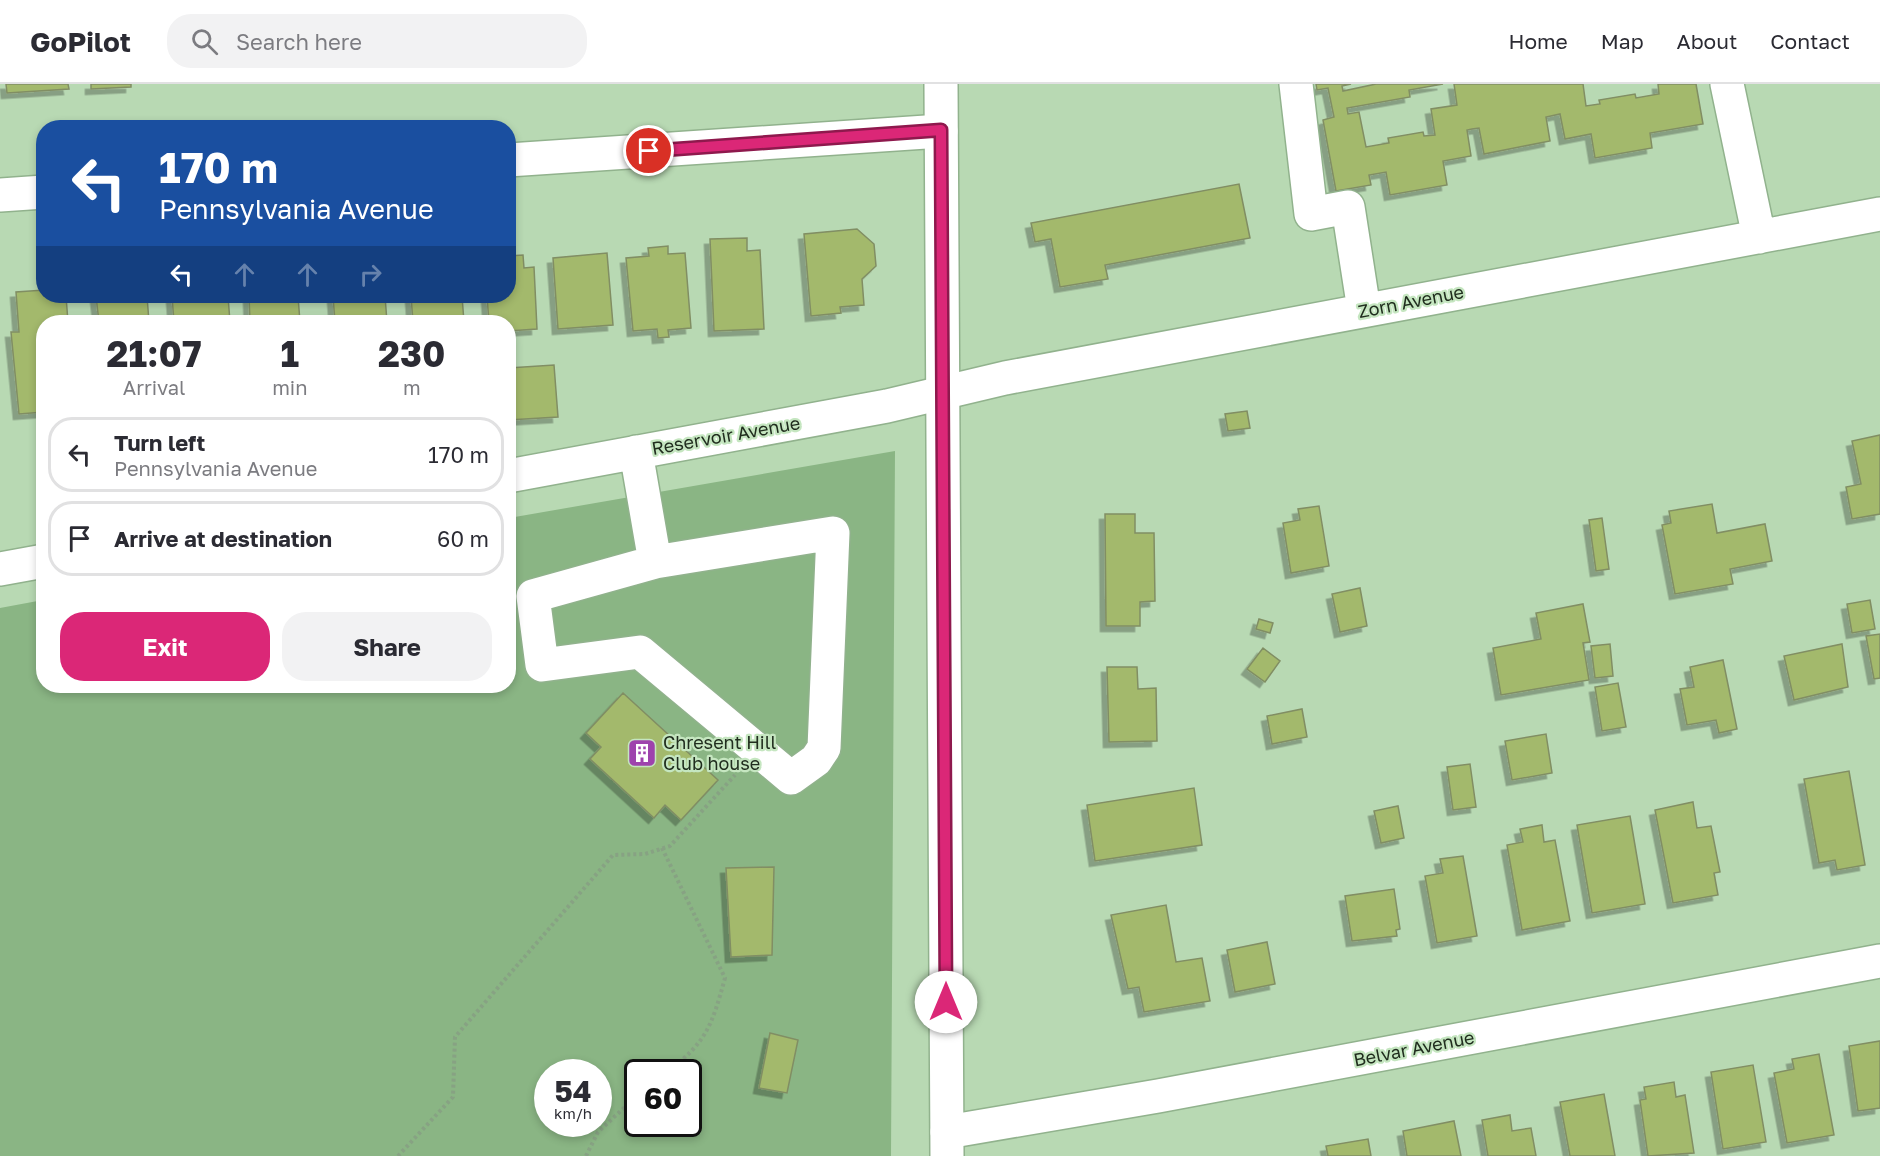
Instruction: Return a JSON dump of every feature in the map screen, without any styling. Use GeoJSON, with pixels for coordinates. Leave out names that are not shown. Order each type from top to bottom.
{"type":"FeatureCollection","features":[{"type":"Feature","properties":{"kind":"street"},"geometry":{"type":"LineString","coordinates":[[940,84],[947,1144]]}},
{"type":"Feature","properties":{"kind":"street"},"geometry":{"type":"LineString","coordinates":[[1296,84],[1311,214],[1348,207],[1364,310]]}},
{"type":"Feature","properties":{"kind":"street"},"geometry":{"type":"LineString","coordinates":[[1727,84],[1759,237]]}},
{"type":"Feature","properties":{"kind":"street"},"geometry":{"type":"LineString","coordinates":[[516,159],[941,130]]}},
{"type":"Feature","properties":{"kind":"street"},"geometry":{"type":"LineString","coordinates":[[0,195],[36,193]]}},
{"type":"Feature","properties":{"kind":"street","name":"Zorn Avenue"},"geometry":{"type":"LineString","coordinates":[[943,392],[1364,310],[1880,214]]}},
{"type":"Feature","properties":{"kind":"street","name":"Reservoir Avenue"},"geometry":{"type":"LineString","coordinates":[[516,474],[887,406],[943,392]]}},
{"type":"Feature","properties":{"kind":"street"},"geometry":{"type":"LineString","coordinates":[[636,452],[655,562]]}},
{"type":"Feature","properties":{"kind":"street"},"geometry":{"type":"LineString","coordinates":[[833,533],[824,748],[816,760],[791,778],[640,652],[542,665],[533,596],[655,562],[833,533]]}},
{"type":"Feature","properties":{"kind":"street"},"geometry":{"type":"LineString","coordinates":[[0,569],[36,562]]}},
{"type":"Feature","properties":{"kind":"street","name":"Belvar Avenue"},"geometry":{"type":"LineString","coordinates":[[947,1144],[1170,1094],[1880,961]]}},
{"type":"Feature","properties":{"kind":"path"},"geometry":{"type":"LineString","coordinates":[[398,1156],[453,1097],[456,1037],[613,855],[645,854],[670,846],[757,750]]}},
{"type":"Feature","properties":{"kind":"path"},"geometry":{"type":"LineString","coordinates":[[662,849],[725,978],[711,1027],[685,1059]]}},
{"type":"Feature","properties":{"kind":"path"},"geometry":{"type":"LineString","coordinates":[[586,1156],[597,1132],[624,1108]]}},
{"type":"Feature","properties":{"kind":"green space"},"geometry":{"type":"Polygon","coordinates":[[[895,451],[891,1156],[0,1156],[0,608],[36,601],[36,693],[516,693],[516,517],[895,451]]]}},
{"type":"Feature","properties":{"kind":"building"},"geometry":{"type":"Polygon","coordinates":[[[6,84],[68,84],[69,89],[7,93],[6,84]]]}},
{"type":"Feature","properties":{"kind":"building"},"geometry":{"type":"Polygon","coordinates":[[[91,84],[131,84],[131,87],[91,89],[91,84]]]}},
{"type":"Feature","properties":{"kind":"building"},"geometry":{"type":"Polygon","coordinates":[[[1316,84],[1351,84],[1342,86],[1343,91],[1376,84],[1443,84],[1409,90],[1410,97],[1347,108],[1348,114],[1359,112],[1366,147],[1389,143],[1388,138],[1423,132],[1424,136],[1435,135],[1431,109],[1457,105],[1454,84],[1583,84],[1586,106],[1600,104],[1599,100],[1635,94],[1636,98],[1659,94],[1658,84],[1696,84],[1703,124],[1650,133],[1652,148],[1595,158],[1591,134],[1565,139],[1560,114],[1546,117],[1550,141],[1484,154],[1479,128],[1472,129],[1467,130],[1471,156],[1443,161],[1447,185],[1390,195],[1386,172],[1369,175],[1371,185],[1336,191],[1323,120],[1334,117],[1328,88],[1317,90],[1316,84]]]}},
{"type":"Feature","properties":{"kind":"building"},"geometry":{"type":"Polygon","coordinates":[[[1239,184],[1250,238],[1105,265],[1108,279],[1060,287],[1051,239],[1035,242],[1031,223],[1239,184]]]}},
{"type":"Feature","properties":{"kind":"building"},"geometry":{"type":"Polygon","coordinates":[[[857,229],[874,244],[876,266],[862,279],[864,305],[840,307],[841,313],[811,316],[804,234],[857,229]]]}},
{"type":"Feature","properties":{"kind":"building"},"geometry":{"type":"Polygon","coordinates":[[[747,238],[747,251],[760,250],[764,329],[714,331],[710,239],[747,238]]]}},
{"type":"Feature","properties":{"kind":"building"},"geometry":{"type":"Polygon","coordinates":[[[668,246],[668,254],[685,253],[691,328],[668,330],[669,337],[658,338],[657,329],[633,331],[626,258],[649,256],[648,248],[668,246]]]}},
{"type":"Feature","properties":{"kind":"building"},"geometry":{"type":"Polygon","coordinates":[[[607,253],[613,325],[558,329],[553,258],[607,253]]]}},
{"type":"Feature","properties":{"kind":"building"},"geometry":{"type":"Polygon","coordinates":[[[516,255],[523,255],[524,268],[534,267],[537,329],[516,330],[516,315],[488,315],[488,303],[516,303],[516,255]]]}},
{"type":"Feature","properties":{"kind":"building"},"geometry":{"type":"Polygon","coordinates":[[[36,291],[36,303],[67,303],[67,315],[36,315],[36,413],[19,414],[11,332],[19,332],[16,292],[36,291]]]}},
{"type":"Feature","properties":{"kind":"building"},"geometry":{"type":"Polygon","coordinates":[[[97,303],[148,303],[148,315],[98,315],[97,303]]]}},
{"type":"Feature","properties":{"kind":"building"},"geometry":{"type":"Polygon","coordinates":[[[173,303],[229,303],[229,315],[173,315],[173,303]]]}},
{"type":"Feature","properties":{"kind":"building"},"geometry":{"type":"Polygon","coordinates":[[[249,303],[299,303],[299,315],[250,315],[249,303]]]}},
{"type":"Feature","properties":{"kind":"building"},"geometry":{"type":"Polygon","coordinates":[[[334,303],[386,303],[386,315],[334,315],[334,303]]]}},
{"type":"Feature","properties":{"kind":"building"},"geometry":{"type":"Polygon","coordinates":[[[412,303],[463,303],[463,315],[412,315],[412,303]]]}},
{"type":"Feature","properties":{"kind":"building"},"geometry":{"type":"Polygon","coordinates":[[[554,365],[558,417],[516,420],[516,367],[554,365]]]}},
{"type":"Feature","properties":{"kind":"building"},"geometry":{"type":"Polygon","coordinates":[[[1247,411],[1250,428],[1228,431],[1225,414],[1247,411]]]}},
{"type":"Feature","properties":{"kind":"building"},"geometry":{"type":"Polygon","coordinates":[[[1880,435],[1880,514],[1852,519],[1846,487],[1861,484],[1852,441],[1880,435]]]}},
{"type":"Feature","properties":{"kind":"building"},"geometry":{"type":"Polygon","coordinates":[[[1712,504],[1717,533],[1765,524],[1772,561],[1730,569],[1733,584],[1675,594],[1662,525],[1671,523],[1669,511],[1712,504]]]}},
{"type":"Feature","properties":{"kind":"building"},"geometry":{"type":"Polygon","coordinates":[[[1319,506],[1329,566],[1291,573],[1283,523],[1300,520],[1298,509],[1319,506]]]}},
{"type":"Feature","properties":{"kind":"building"},"geometry":{"type":"Polygon","coordinates":[[[1105,514],[1135,514],[1135,533],[1154,533],[1155,601],[1140,602],[1140,626],[1106,626],[1105,514]]]}},
{"type":"Feature","properties":{"kind":"building"},"geometry":{"type":"Polygon","coordinates":[[[1602,518],[1609,569],[1596,571],[1589,520],[1602,518]]]}},
{"type":"Feature","properties":{"kind":"building"},"geometry":{"type":"Polygon","coordinates":[[[1360,588],[1367,626],[1340,632],[1332,594],[1360,588]]]}},
{"type":"Feature","properties":{"kind":"building"},"geometry":{"type":"Polygon","coordinates":[[[1870,600],[1875,629],[1852,633],[1847,604],[1870,600]]]}},
{"type":"Feature","properties":{"kind":"building"},"geometry":{"type":"Polygon","coordinates":[[[1583,604],[1590,642],[1583,643],[1589,680],[1501,695],[1493,648],[1541,639],[1536,613],[1583,604]]]}},
{"type":"Feature","properties":{"kind":"building"},"geometry":{"type":"Polygon","coordinates":[[[1259,619],[1273,623],[1270,633],[1256,629],[1259,619]]]}},
{"type":"Feature","properties":{"kind":"building"},"geometry":{"type":"Polygon","coordinates":[[[1880,634],[1880,678],[1874,679],[1866,636],[1880,634]]]}},
{"type":"Feature","properties":{"kind":"building"},"geometry":{"type":"Polygon","coordinates":[[[1610,644],[1613,676],[1595,678],[1591,646],[1610,644]]]}},
{"type":"Feature","properties":{"kind":"building"},"geometry":{"type":"Polygon","coordinates":[[[1842,644],[1848,687],[1794,700],[1784,656],[1842,644]]]}},
{"type":"Feature","properties":{"kind":"building"},"geometry":{"type":"Polygon","coordinates":[[[1263,648],[1280,661],[1265,682],[1247,669],[1263,648]]]}},
{"type":"Feature","properties":{"kind":"building"},"geometry":{"type":"Polygon","coordinates":[[[1723,660],[1737,729],[1719,733],[1716,720],[1687,725],[1680,689],[1694,687],[1690,667],[1723,660]]]}},
{"type":"Feature","properties":{"kind":"building"},"geometry":{"type":"Polygon","coordinates":[[[1107,667],[1137,667],[1138,689],[1156,688],[1157,741],[1109,742],[1107,667]]]}},
{"type":"Feature","properties":{"kind":"building"},"geometry":{"type":"Polygon","coordinates":[[[1618,683],[1626,727],[1602,731],[1595,687],[1618,683]]]}},
{"type":"Feature","properties":{"kind":"building","name":"Chresent Hill Club house"},"geometry":{"type":"Polygon","coordinates":[[[623,693],[718,780],[681,820],[665,805],[654,818],[590,759],[601,747],[586,733],[623,693]]]}},
{"type":"Feature","properties":{"kind":"building"},"geometry":{"type":"Polygon","coordinates":[[[1302,709],[1307,737],[1272,744],[1267,716],[1302,709]]]}},
{"type":"Feature","properties":{"kind":"building"},"geometry":{"type":"Polygon","coordinates":[[[1546,734],[1552,773],[1512,780],[1505,741],[1546,734]]]}},
{"type":"Feature","properties":{"kind":"building"},"geometry":{"type":"Polygon","coordinates":[[[1470,764],[1476,807],[1453,810],[1447,767],[1470,764]]]}},
{"type":"Feature","properties":{"kind":"building"},"geometry":{"type":"Polygon","coordinates":[[[1849,771],[1865,865],[1837,870],[1835,860],[1819,863],[1804,779],[1849,771]]]}},
{"type":"Feature","properties":{"kind":"building"},"geometry":{"type":"Polygon","coordinates":[[[1194,788],[1202,845],[1095,861],[1087,805],[1194,788]]]}},
{"type":"Feature","properties":{"kind":"building"},"geometry":{"type":"Polygon","coordinates":[[[1693,802],[1697,828],[1711,826],[1720,872],[1714,873],[1718,895],[1673,903],[1655,810],[1693,802]]]}},
{"type":"Feature","properties":{"kind":"building"},"geometry":{"type":"Polygon","coordinates":[[[1398,806],[1404,838],[1381,843],[1374,811],[1398,806]]]}},
{"type":"Feature","properties":{"kind":"building"},"geometry":{"type":"Polygon","coordinates":[[[1630,816],[1645,904],[1592,913],[1577,825],[1630,816]]]}},
{"type":"Feature","properties":{"kind":"building"},"geometry":{"type":"Polygon","coordinates":[[[1542,825],[1544,842],[1555,840],[1570,921],[1522,930],[1507,845],[1523,842],[1520,829],[1542,825]]]}},
{"type":"Feature","properties":{"kind":"building"},"geometry":{"type":"Polygon","coordinates":[[[1463,856],[1477,936],[1437,943],[1425,876],[1443,873],[1440,859],[1463,856]]]}},
{"type":"Feature","properties":{"kind":"building"},"geometry":{"type":"Polygon","coordinates":[[[774,867],[772,955],[731,957],[726,868],[774,867]]]}},
{"type":"Feature","properties":{"kind":"building"},"geometry":{"type":"Polygon","coordinates":[[[1394,889],[1400,929],[1396,930],[1397,936],[1352,941],[1345,896],[1394,889]]]}},
{"type":"Feature","properties":{"kind":"building"},"geometry":{"type":"Polygon","coordinates":[[[1166,905],[1176,962],[1202,958],[1210,1001],[1144,1012],[1139,987],[1128,989],[1111,915],[1166,905]]]}},
{"type":"Feature","properties":{"kind":"building"},"geometry":{"type":"Polygon","coordinates":[[[1267,942],[1275,984],[1235,992],[1227,950],[1267,942]]]}},
{"type":"Feature","properties":{"kind":"building"},"geometry":{"type":"Polygon","coordinates":[[[770,1033],[798,1040],[787,1093],[759,1088],[770,1033]]]}},
{"type":"Feature","properties":{"kind":"building"},"geometry":{"type":"Polygon","coordinates":[[[1880,1041],[1880,1108],[1858,1111],[1849,1046],[1880,1041]]]}},
{"type":"Feature","properties":{"kind":"building"},"geometry":{"type":"Polygon","coordinates":[[[1819,1054],[1834,1135],[1787,1143],[1774,1073],[1794,1069],[1792,1059],[1819,1054]]]}},
{"type":"Feature","properties":{"kind":"building"},"geometry":{"type":"Polygon","coordinates":[[[1753,1065],[1766,1142],[1723,1149],[1711,1072],[1753,1065]]]}},
{"type":"Feature","properties":{"kind":"building"},"geometry":{"type":"Polygon","coordinates":[[[1674,1082],[1676,1097],[1685,1095],[1694,1153],[1648,1156],[1640,1100],[1646,1099],[1644,1087],[1674,1082]]]}},
{"type":"Feature","properties":{"kind":"building"},"geometry":{"type":"Polygon","coordinates":[[[1604,1094],[1615,1156],[1570,1156],[1560,1102],[1604,1094]]]}},
{"type":"Feature","properties":{"kind":"building"},"geometry":{"type":"Polygon","coordinates":[[[1510,1115],[1512,1131],[1531,1128],[1536,1156],[1488,1156],[1482,1120],[1510,1115]]]}},
{"type":"Feature","properties":{"kind":"building"},"geometry":{"type":"Polygon","coordinates":[[[1454,1121],[1461,1156],[1407,1156],[1403,1131],[1454,1121]]]}},
{"type":"Feature","properties":{"kind":"building"},"geometry":{"type":"Polygon","coordinates":[[[1368,1139],[1371,1156],[1328,1156],[1326,1146],[1368,1139]]]}},
{"type":"Feature","properties":{"kind":"place","name":"Chresent Hill Club house"},"geometry":{"type":"Point","coordinates":[642,753]}},
{"type":"Feature","properties":{"kind":"route"},"geometry":{"type":"LineString","coordinates":[[649,151],[941,130],[946,1002]]}}]}
